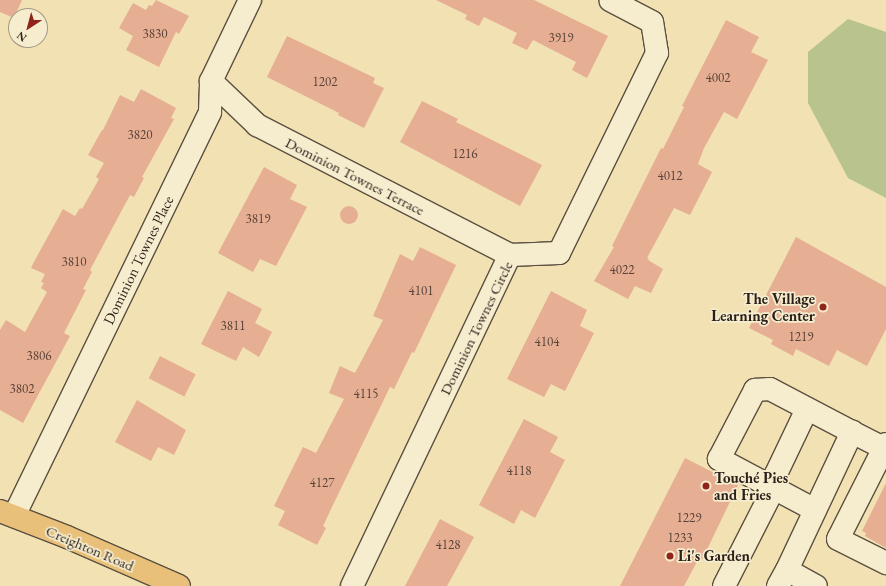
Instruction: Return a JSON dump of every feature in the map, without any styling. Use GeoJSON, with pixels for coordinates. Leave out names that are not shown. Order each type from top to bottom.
{"type":"FeatureCollection","features":[{"type":"Feature","properties":{"kind":"main road","name":"Creighton Road"},"geometry":{"type":"LineString","coordinates":[[7,514],[67,536],[179,586]]}},
{"type":"Feature","properties":{"kind":"street","name":"Dominion Townes Place"},"geometry":{"type":"LineString","coordinates":[[7,514],[210,112],[212,81],[250,0]]}},
{"type":"Feature","properties":{"kind":"street","name":"Dominion Townes Circle"},"geometry":{"type":"LineString","coordinates":[[352,586],[510,255],[559,253],[657,53],[652,22],[610,0]]}},
{"type":"Feature","properties":{"kind":"street","name":"Dominion Townes Terrace"},"geometry":{"type":"LineString","coordinates":[[212,81],[257,125],[510,255]]}},
{"type":"Feature","properties":{"kind":"street"},"geometry":{"type":"LineString","coordinates":[[815,510],[719,459],[755,390],[770,389],[852,432],[885,447],[838,539],[886,564]]}},
{"type":"Feature","properties":{"kind":"street"},"geometry":{"type":"LineString","coordinates":[[724,586],[774,488],[776,474],[807,409]]}},
{"type":"Feature","properties":{"kind":"street"},"geometry":{"type":"LineString","coordinates":[[816,586],[783,578],[852,432]]}},
{"type":"Feature","properties":{"kind":"green space"},"geometry":{"type":"Polygon","coordinates":[[[848,19],[886,32],[886,198],[848,178],[808,103],[808,52],[848,19]]]}},
{"type":"Feature","properties":{"kind":"building"},"geometry":{"type":"Polygon","coordinates":[[[0,0],[22,0],[18,8],[8,8],[8,15],[0,12],[0,0]]]}},
{"type":"Feature","properties":{"kind":"building"},"geometry":{"type":"Polygon","coordinates":[[[156,0],[189,16],[179,34],[176,32],[159,67],[126,50],[133,36],[119,28],[133,3],[146,10],[149,5],[152,6],[156,0]]]}},
{"type":"Feature","properties":{"kind":"building"},"geometry":{"type":"Polygon","coordinates":[[[436,0],[534,0],[608,36],[587,78],[572,70],[576,62],[533,40],[527,50],[512,43],[517,33],[484,17],[479,26],[465,19],[467,15],[436,0]]]}},
{"type":"Feature","properties":{"kind":"building"},"geometry":{"type":"Polygon","coordinates":[[[726,20],[759,37],[751,52],[768,60],[737,119],[724,112],[704,148],[698,164],[712,172],[690,215],[674,208],[647,258],[663,269],[651,293],[635,286],[628,299],[594,281],[614,247],[612,246],[661,148],[663,149],[684,107],[682,106],[726,20]]]}},
{"type":"Feature","properties":{"kind":"building"},"geometry":{"type":"Polygon","coordinates":[[[287,36],[375,78],[373,83],[384,88],[364,128],[338,115],[339,113],[267,77],[287,36]]]}},
{"type":"Feature","properties":{"kind":"building"},"geometry":{"type":"Polygon","coordinates":[[[141,89],[176,108],[171,118],[174,119],[142,177],[144,178],[134,197],[130,195],[90,270],[92,272],[83,289],[86,290],[64,333],[70,336],[23,423],[0,410],[0,330],[6,320],[25,332],[47,292],[41,288],[44,283],[41,282],[45,274],[31,268],[63,209],[75,216],[80,208],[82,209],[99,179],[96,177],[104,163],[88,155],[103,130],[120,95],[134,102],[141,89]]]}},
{"type":"Feature","properties":{"kind":"building"},"geometry":{"type":"Polygon","coordinates":[[[422,101],[458,119],[456,122],[542,165],[520,206],[400,142],[422,101]]]}},
{"type":"Feature","properties":{"kind":"building"},"geometry":{"type":"Polygon","coordinates":[[[264,167],[297,185],[290,199],[307,207],[276,266],[260,259],[253,272],[218,253],[264,167]]]}},
{"type":"Feature","properties":{"kind":"building"},"geometry":{"type":"Polygon","coordinates":[[[349,206],[355,209],[358,215],[355,221],[349,224],[343,221],[340,215],[343,209],[349,206]]]}},
{"type":"Feature","properties":{"kind":"building","name":"The Village Learning Center"},"geometry":{"type":"Polygon","coordinates":[[[796,237],[886,287],[886,329],[867,366],[837,350],[829,366],[796,349],[793,356],[771,344],[773,340],[749,328],[796,237]]]}},
{"type":"Feature","properties":{"kind":"building"},"geometry":{"type":"Polygon","coordinates":[[[420,247],[456,265],[414,353],[412,352],[394,389],[390,387],[323,526],[326,528],[317,545],[278,525],[285,511],[274,506],[303,447],[316,453],[344,399],[329,393],[340,366],[355,373],[383,320],[373,316],[400,254],[413,261],[420,247]]]}},
{"type":"Feature","properties":{"kind":"building"},"geometry":{"type":"Polygon","coordinates":[[[228,291],[262,309],[255,323],[272,332],[259,357],[243,347],[236,361],[201,344],[228,291]]]}},
{"type":"Feature","properties":{"kind":"building"},"geometry":{"type":"Polygon","coordinates":[[[551,291],[587,310],[580,326],[594,333],[565,391],[551,384],[544,397],[507,379],[551,291]]]}},
{"type":"Feature","properties":{"kind":"building"},"geometry":{"type":"Polygon","coordinates":[[[160,356],[196,374],[184,396],[149,378],[160,356]]]}},
{"type":"Feature","properties":{"kind":"building"},"geometry":{"type":"Polygon","coordinates":[[[137,400],[186,430],[174,455],[158,447],[151,461],[115,442],[137,400]]]}},
{"type":"Feature","properties":{"kind":"building"},"geometry":{"type":"Polygon","coordinates":[[[524,419],[558,437],[550,452],[565,460],[535,518],[521,510],[514,524],[479,505],[524,419]]]}},
{"type":"Feature","properties":{"kind":"building"},"geometry":{"type":"Polygon","coordinates":[[[685,458],[738,485],[702,560],[699,558],[684,586],[620,586],[685,458]]]}},
{"type":"Feature","properties":{"kind":"building"},"geometry":{"type":"Polygon","coordinates":[[[886,483],[886,548],[865,536],[866,533],[862,531],[886,483]]]}},
{"type":"Feature","properties":{"kind":"building"},"geometry":{"type":"Polygon","coordinates":[[[440,519],[474,537],[447,586],[405,586],[440,519]]]}},
{"type":"Feature","properties":{"kind":"place","name":"The Village Learning Center"},"geometry":{"type":"Point","coordinates":[823,307]}},
{"type":"Feature","properties":{"kind":"place","name":"Touché Pies and Fries"},"geometry":{"type":"Point","coordinates":[706,486]}},
{"type":"Feature","properties":{"kind":"place","name":"Li's Garden"},"geometry":{"type":"Point","coordinates":[670,556]}}]}
